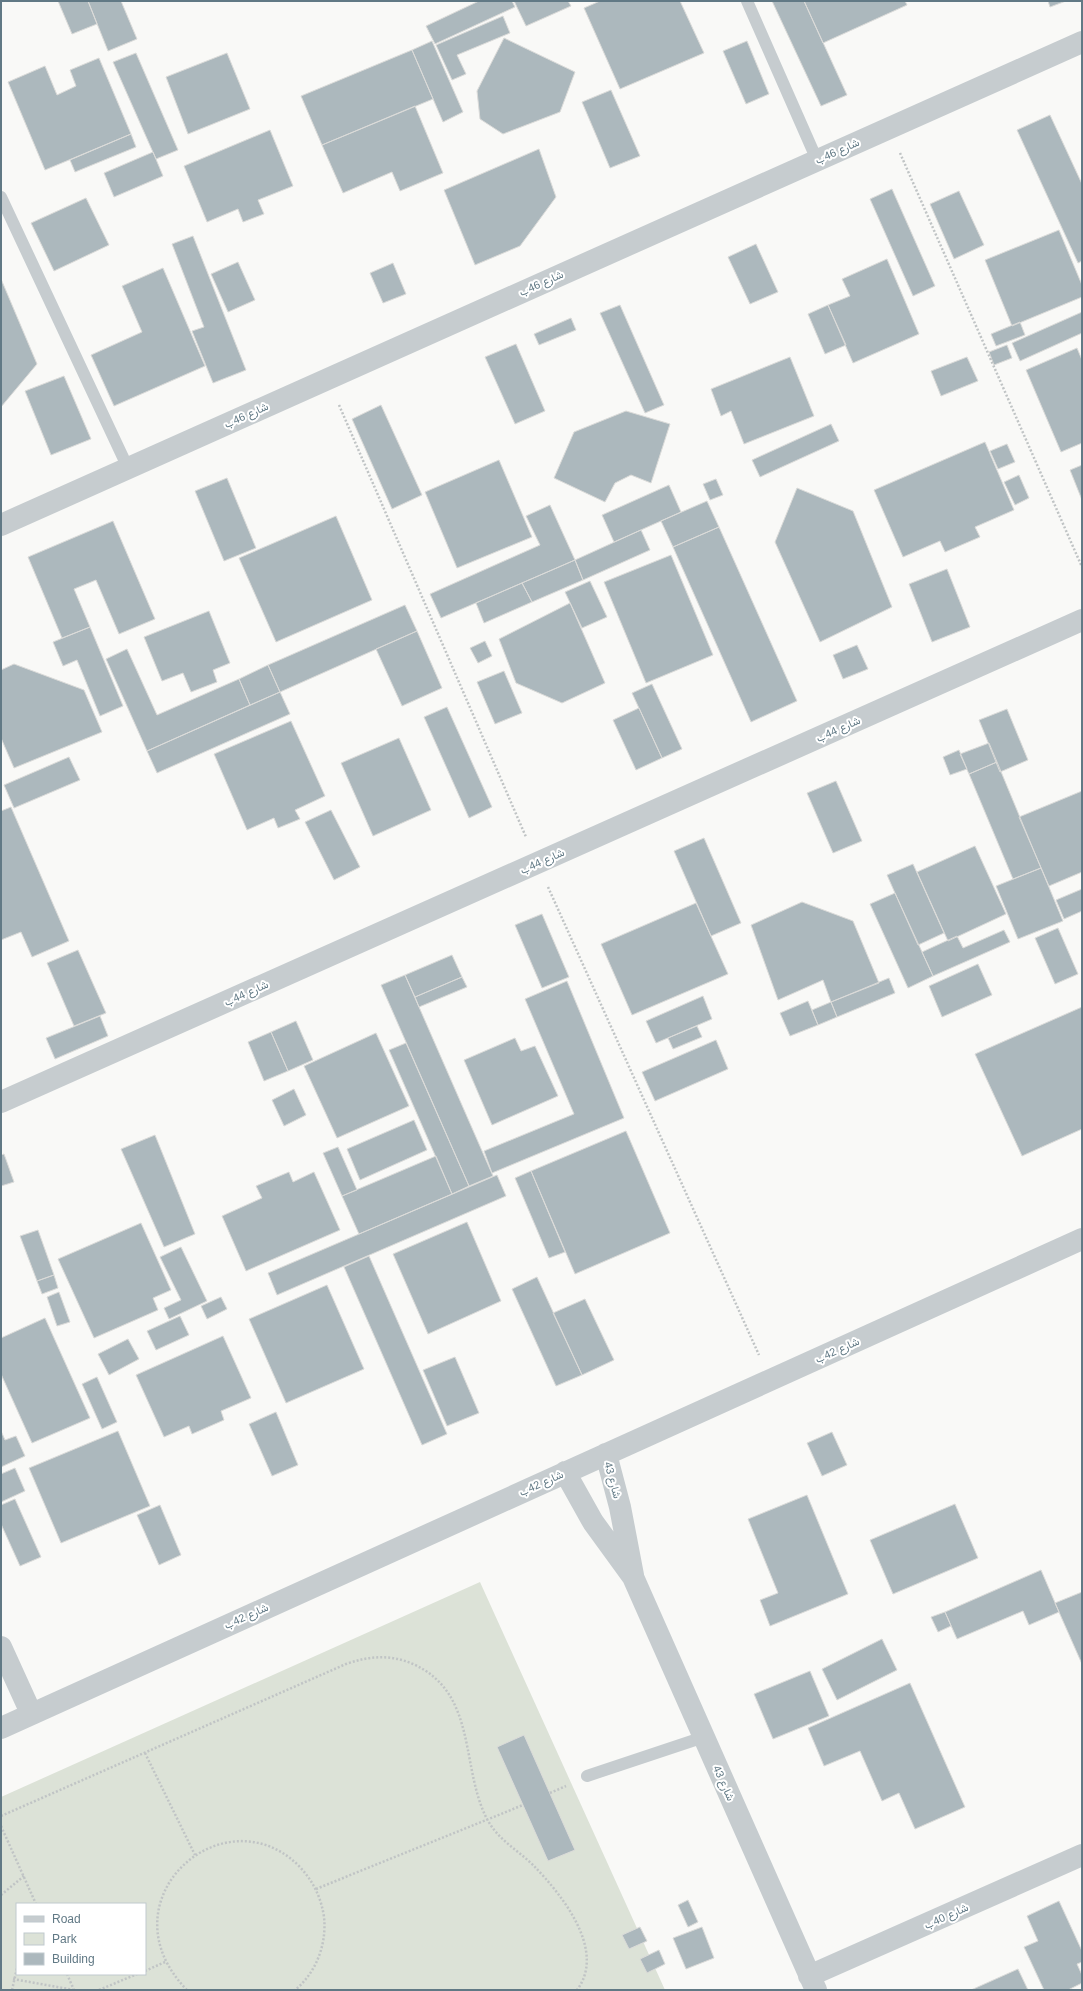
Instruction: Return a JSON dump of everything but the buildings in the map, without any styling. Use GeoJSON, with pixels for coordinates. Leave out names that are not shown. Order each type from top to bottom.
{"type":"FeatureCollection","features":[{"type":"Feature","properties":{"kind":"street","name":"شارع 46ب"},"geometry":{"type":"LineString","coordinates":[[1,525],[1082,42]]}},
{"type":"Feature","properties":{"kind":"street","name":"شارع 44ب"},"geometry":{"type":"LineString","coordinates":[[1,1102],[1082,620]]}},
{"type":"Feature","properties":{"kind":"street","name":"شارع 42ب"},"geometry":{"type":"LineString","coordinates":[[1,1728],[31,1713],[1082,1239]]}},
{"type":"Feature","properties":{"kind":"street","name":"شارع 43"},"geometry":{"type":"LineString","coordinates":[[606,1454],[622,1514],[633,1577]]}},
{"type":"Feature","properties":{"kind":"street","name":"شارع 43"},"geometry":{"type":"LineString","coordinates":[[565,1472],[593,1522],[633,1577],[812,1983]]}},
{"type":"Feature","properties":{"kind":"street"},"geometry":{"type":"LineString","coordinates":[[1,1647],[31,1713]]}},
{"type":"Feature","properties":{"kind":"street","name":"شارع 40ب"},"geometry":{"type":"LineString","coordinates":[[812,1983],[1082,1855]]}},
{"type":"Feature","properties":{"kind":"lane"},"geometry":{"type":"LineString","coordinates":[[747,1],[817,160]]}},
{"type":"Feature","properties":{"kind":"lane"},"geometry":{"type":"LineString","coordinates":[[1,197],[128,468]]}},
{"type":"Feature","properties":{"kind":"lane"},"geometry":{"type":"LineString","coordinates":[[587,1776],[704,1737]]}},
{"type":"Feature","properties":{"kind":"path"},"geometry":{"type":"LineString","coordinates":[[889,128],[1082,567]]}},
{"type":"Feature","properties":{"kind":"path"},"geometry":{"type":"LineString","coordinates":[[1,1816],[346,1664],[364,1658],[383,1657],[402,1659],[420,1667],[435,1678],[448,1692],[464,1725],[479,1798],[488,1820],[506,1842],[533,1865],[548,1882],[574,1918],[586,1947],[587,1961],[585,1975],[577,1990]]}},
{"type":"Feature","properties":{"kind":"path"},"geometry":{"type":"LineString","coordinates":[[145,1753],[195,1855]]}},
{"type":"Feature","properties":{"kind":"path"},"geometry":{"type":"LineString","coordinates":[[316,1889],[488,1820],[523,1804]]}},
{"type":"Feature","properties":{"kind":"path"},"geometry":{"type":"LineString","coordinates":[[1,1826],[36,1903]]}},
{"type":"Feature","properties":{"kind":"path"},"geometry":{"type":"LineString","coordinates":[[187,1990],[175,1978],[165,1962],[159,1943],[156,1923],[160,1903],[167,1885],[179,1868],[195,1855],[213,1846],[233,1842],[253,1843],[273,1848],[290,1858],[300,1868],[316,1889],[325,1924],[323,1942],[318,1960],[309,1975],[296,1989]]}},
{"type":"Feature","properties":{"kind":"path"},"geometry":{"type":"LineString","coordinates":[[1,1895],[24,1876]]}},
{"type":"Feature","properties":{"kind":"path"},"geometry":{"type":"LineString","coordinates":[[146,1971],[165,1962]]}},
{"type":"Feature","properties":{"kind":"path"},"geometry":{"type":"LineString","coordinates":[[12,1990],[16,1972]]}},
{"type":"Feature","properties":{"kind":"path"},"geometry":{"type":"LineString","coordinates":[[67,1975],[74,1990]]}},
{"type":"Feature","properties":{"kind":"path"},"geometry":{"type":"LineString","coordinates":[[99,1990],[135,1975]]}},
{"type":"Feature","properties":{"kind":"path"},"geometry":{"type":"LineString","coordinates":[[14,1979],[74,1990]]}},
{"type":"Feature","properties":{"kind":"green space"},"geometry":{"type":"Polygon","coordinates":[[[480,1582],[665,1990],[1,1990],[1,1797],[480,1582]]]}}]}
